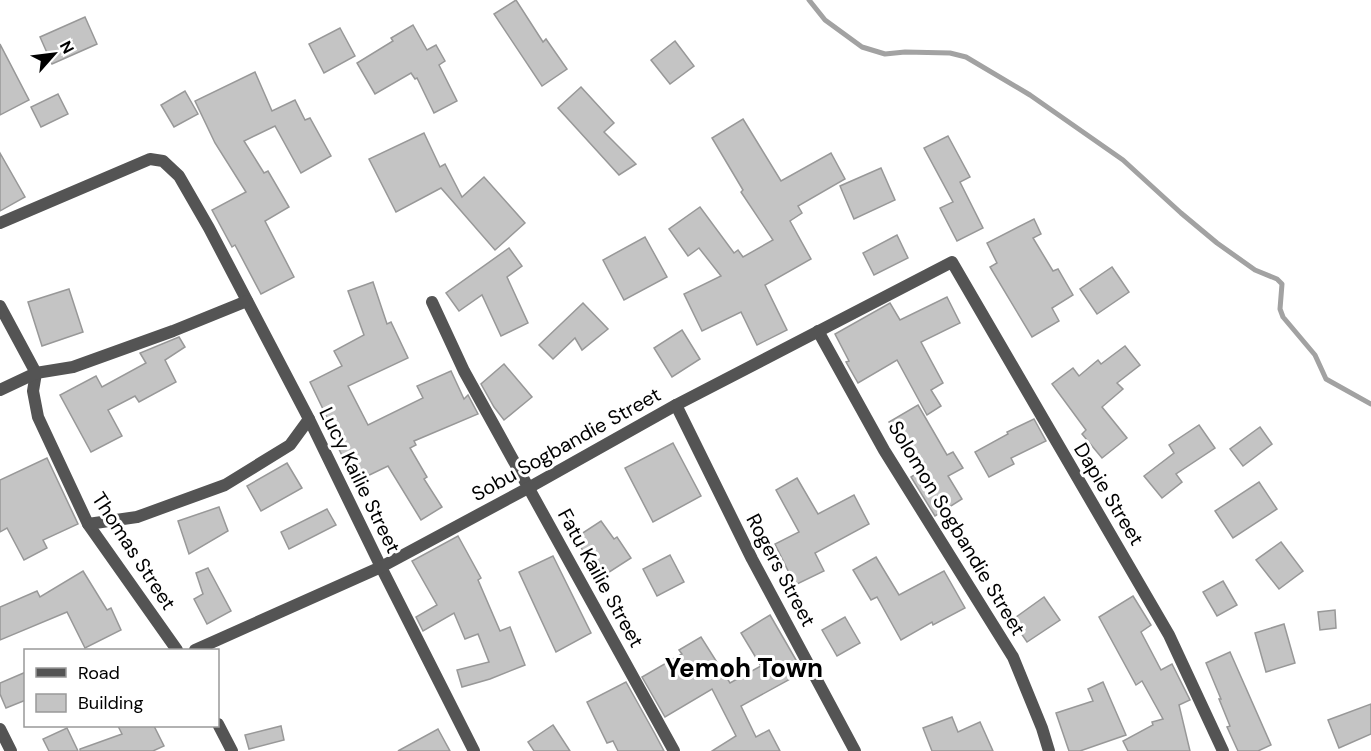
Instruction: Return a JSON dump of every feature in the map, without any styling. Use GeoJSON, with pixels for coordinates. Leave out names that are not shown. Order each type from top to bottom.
{"type":"FeatureCollection","features":[{"type":"Feature","properties":{"kind":"street","name":"Lucy Kailie Street"},"geometry":{"type":"LineString","coordinates":[[0,224],[150,159],[163,161],[179,176],[209,228],[309,419],[474,751]]}},
{"type":"Feature","properties":{"kind":"street","name":"Sobu Sogbandie Street"},"geometry":{"type":"LineString","coordinates":[[199,649],[381,567],[530,488],[676,405],[952,262]]}},
{"type":"Feature","properties":{"kind":"street","name":"Dapie Street"},"geometry":{"type":"LineString","coordinates":[[952,262],[1169,635],[1223,751]]}},
{"type":"Feature","properties":{"kind":"street"},"geometry":{"type":"LineString","coordinates":[[0,390],[36,373],[73,366],[173,331],[247,301]]}},
{"type":"Feature","properties":{"kind":"street","name":"Fatu Kailie Street"},"geometry":{"type":"LineString","coordinates":[[432,302],[464,371],[674,751]]}},
{"type":"Feature","properties":{"kind":"street","name":"Thomas Street"},"geometry":{"type":"LineString","coordinates":[[0,306],[36,373],[33,391],[38,417],[88,524],[176,649]]}},
{"type":"Feature","properties":{"kind":"street","name":"Solomon Sogbandie Street"},"geometry":{"type":"LineString","coordinates":[[818,332],[885,450],[1013,657],[1049,751]]}},
{"type":"Feature","properties":{"kind":"street","name":"Rogers Street"},"geometry":{"type":"LineString","coordinates":[[676,405],[752,559],[855,751]]}},
{"type":"Feature","properties":{"kind":"street"},"geometry":{"type":"LineString","coordinates":[[88,524],[137,517],[225,484],[290,445],[309,419]]}},
{"type":"Feature","properties":{"kind":"street"},"geometry":{"type":"LineString","coordinates":[[219,726],[232,751]]}},
{"type":"Feature","properties":{"kind":"street"},"geometry":{"type":"LineString","coordinates":[[0,729],[11,751]]}},
{"type":"Feature","properties":{"kind":"building"},"geometry":{"type":"Polygon","coordinates":[[[516,0],[543,42],[546,39],[567,69],[542,86],[494,14],[516,0]]]}},
{"type":"Feature","properties":{"kind":"building"},"geometry":{"type":"Polygon","coordinates":[[[85,17],[97,44],[52,64],[40,37],[85,17]]]}},
{"type":"Feature","properties":{"kind":"building"},"geometry":{"type":"Polygon","coordinates":[[[413,25],[427,50],[436,45],[445,61],[439,65],[457,101],[434,113],[417,78],[415,79],[411,73],[375,94],[357,63],[393,41],[391,38],[413,25]]]}},
{"type":"Feature","properties":{"kind":"building"},"geometry":{"type":"Polygon","coordinates":[[[340,28],[355,56],[324,73],[309,44],[340,28]]]}},
{"type":"Feature","properties":{"kind":"building"},"geometry":{"type":"Polygon","coordinates":[[[675,41],[694,66],[670,84],[651,60],[675,41]]]}},
{"type":"Feature","properties":{"kind":"building"},"geometry":{"type":"Polygon","coordinates":[[[0,44],[29,100],[0,115],[0,44]]]}},
{"type":"Feature","properties":{"kind":"building"},"geometry":{"type":"Polygon","coordinates":[[[255,72],[272,111],[295,100],[305,120],[310,118],[331,156],[301,173],[275,126],[244,141],[264,173],[268,171],[289,207],[265,221],[294,277],[261,294],[235,245],[232,247],[212,210],[246,192],[215,143],[195,101],[255,72]]]}},
{"type":"Feature","properties":{"kind":"building"},"geometry":{"type":"Polygon","coordinates":[[[581,87],[614,123],[604,132],[636,164],[619,175],[558,108],[581,87]]]}},
{"type":"Feature","properties":{"kind":"building"},"geometry":{"type":"Polygon","coordinates":[[[185,91],[198,114],[174,127],[161,105],[185,91]]]}},
{"type":"Feature","properties":{"kind":"building"},"geometry":{"type":"Polygon","coordinates":[[[58,94],[68,114],[41,127],[31,107],[58,94]]]}},
{"type":"Feature","properties":{"kind":"building"},"geometry":{"type":"Polygon","coordinates":[[[743,119],[781,181],[831,153],[845,179],[798,206],[802,213],[790,221],[811,259],[765,285],[787,330],[757,345],[741,312],[702,331],[684,294],[721,276],[699,248],[688,256],[669,229],[700,207],[734,253],[738,250],[743,257],[773,240],[741,192],[743,190],[712,138],[743,119]]]}},
{"type":"Feature","properties":{"kind":"building"},"geometry":{"type":"Polygon","coordinates":[[[424,133],[440,167],[445,164],[462,197],[484,177],[525,223],[495,250],[441,188],[396,212],[369,159],[424,133]]]}},
{"type":"Feature","properties":{"kind":"building"},"geometry":{"type":"Polygon","coordinates":[[[948,136],[970,177],[960,182],[983,228],[957,241],[940,208],[953,202],[924,148],[948,136]]]}},
{"type":"Feature","properties":{"kind":"building"},"geometry":{"type":"Polygon","coordinates":[[[0,153],[25,197],[0,211],[0,153]]]}},
{"type":"Feature","properties":{"kind":"building"},"geometry":{"type":"Polygon","coordinates":[[[881,168],[895,200],[854,219],[840,186],[881,168]]]}},
{"type":"Feature","properties":{"kind":"building"},"geometry":{"type":"Polygon","coordinates":[[[1034,219],[1041,234],[1033,238],[1053,271],[1058,269],[1073,295],[1052,308],[1059,321],[1032,337],[990,267],[997,263],[987,243],[1034,219]]]}},
{"type":"Feature","properties":{"kind":"building"},"geometry":{"type":"Polygon","coordinates":[[[897,235],[908,258],[874,275],[863,253],[897,235]]]}},
{"type":"Feature","properties":{"kind":"building"},"geometry":{"type":"Polygon","coordinates":[[[645,237],[667,277],[624,300],[603,260],[645,237]]]}},
{"type":"Feature","properties":{"kind":"building"},"geometry":{"type":"Polygon","coordinates":[[[509,248],[522,266],[507,277],[528,323],[501,336],[482,295],[459,311],[446,293],[509,248]]]}},
{"type":"Feature","properties":{"kind":"building"},"geometry":{"type":"Polygon","coordinates":[[[1112,267],[1129,292],[1097,314],[1080,289],[1112,267]]]}},
{"type":"Feature","properties":{"kind":"building"},"geometry":{"type":"Polygon","coordinates":[[[373,282],[387,324],[391,322],[408,358],[348,386],[368,425],[423,398],[417,386],[451,371],[464,399],[468,395],[478,414],[414,441],[416,445],[410,448],[427,477],[424,479],[442,507],[421,520],[388,466],[355,482],[310,382],[342,366],[334,351],[364,335],[348,291],[373,282]]]}},
{"type":"Feature","properties":{"kind":"building"},"geometry":{"type":"Polygon","coordinates":[[[69,289],[83,332],[42,346],[28,302],[69,289]]]}},
{"type":"Feature","properties":{"kind":"building"},"geometry":{"type":"Polygon","coordinates":[[[947,297],[960,323],[921,342],[943,383],[931,390],[941,406],[927,415],[897,360],[858,383],[846,362],[849,361],[835,334],[890,303],[900,320],[947,297]]]}},
{"type":"Feature","properties":{"kind":"building"},"geometry":{"type":"Polygon","coordinates":[[[583,303],[608,329],[582,350],[575,338],[553,359],[539,345],[583,303]]]}},
{"type":"Feature","properties":{"kind":"building"},"geometry":{"type":"Polygon","coordinates":[[[682,330],[700,359],[672,377],[654,348],[682,330]]]}},
{"type":"Feature","properties":{"kind":"building"},"geometry":{"type":"Polygon","coordinates":[[[179,337],[185,347],[165,360],[176,382],[139,402],[135,396],[108,410],[122,436],[91,452],[60,395],[96,376],[102,387],[146,363],[140,353],[179,337]]]}},
{"type":"Feature","properties":{"kind":"building"},"geometry":{"type":"Polygon","coordinates":[[[1125,346],[1140,365],[1117,383],[1123,389],[1102,407],[1127,438],[1102,458],[1082,434],[1086,430],[1052,384],[1073,368],[1079,376],[1098,360],[1101,364],[1125,346]]]}},
{"type":"Feature","properties":{"kind":"building"},"geometry":{"type":"Polygon","coordinates":[[[504,364],[532,397],[504,420],[481,384],[504,364]]]}},
{"type":"Feature","properties":{"kind":"building"},"geometry":{"type":"Polygon","coordinates":[[[918,405],[947,455],[953,452],[963,468],[948,476],[962,499],[935,516],[911,477],[919,472],[889,422],[918,405]]]}},
{"type":"Feature","properties":{"kind":"building"},"geometry":{"type":"Polygon","coordinates":[[[1034,419],[1046,441],[1011,458],[1014,464],[989,477],[975,452],[1008,434],[1007,432],[1034,419]]]}},
{"type":"Feature","properties":{"kind":"building"},"geometry":{"type":"Polygon","coordinates":[[[1199,425],[1215,448],[1176,474],[1182,482],[1162,498],[1144,476],[1174,453],[1169,445],[1199,425]]]}},
{"type":"Feature","properties":{"kind":"building"},"geometry":{"type":"Polygon","coordinates":[[[1260,427],[1272,444],[1243,466],[1230,449],[1260,427]]]}},
{"type":"Feature","properties":{"kind":"building"},"geometry":{"type":"Polygon","coordinates":[[[673,443],[701,496],[653,522],[625,468],[673,443]]]}},
{"type":"Feature","properties":{"kind":"building"},"geometry":{"type":"Polygon","coordinates":[[[47,458],[78,524],[43,540],[47,548],[24,560],[7,528],[0,532],[0,480],[47,458]]]}},
{"type":"Feature","properties":{"kind":"building"},"geometry":{"type":"Polygon","coordinates":[[[287,463],[302,488],[261,511],[247,486],[287,463]]]}},
{"type":"Feature","properties":{"kind":"building"},"geometry":{"type":"Polygon","coordinates":[[[797,478],[818,514],[854,495],[869,524],[815,553],[824,571],[795,585],[775,544],[799,532],[776,490],[797,478]]]}},
{"type":"Feature","properties":{"kind":"building"},"geometry":{"type":"Polygon","coordinates":[[[1259,482],[1277,509],[1233,538],[1215,511],[1259,482]]]}},
{"type":"Feature","properties":{"kind":"building"},"geometry":{"type":"Polygon","coordinates":[[[219,507],[228,531],[189,554],[178,521],[219,507]]]}},
{"type":"Feature","properties":{"kind":"building"},"geometry":{"type":"Polygon","coordinates":[[[327,509],[336,525],[289,549],[281,532],[327,509]]]}},
{"type":"Feature","properties":{"kind":"building"},"geometry":{"type":"Polygon","coordinates":[[[601,521],[614,539],[617,537],[631,558],[600,578],[575,538],[601,521]]]}},
{"type":"Feature","properties":{"kind":"building"},"geometry":{"type":"Polygon","coordinates":[[[458,536],[481,578],[478,580],[500,631],[510,627],[525,665],[462,687],[457,670],[489,662],[478,634],[465,639],[454,613],[423,631],[416,617],[437,605],[412,561],[458,536]]]}},
{"type":"Feature","properties":{"kind":"building"},"geometry":{"type":"Polygon","coordinates":[[[1281,542],[1303,571],[1279,589],[1256,560],[1281,542]]]}},
{"type":"Feature","properties":{"kind":"building"},"geometry":{"type":"Polygon","coordinates":[[[670,555],[684,582],[657,596],[643,569],[670,555]]]}},
{"type":"Feature","properties":{"kind":"building"},"geometry":{"type":"Polygon","coordinates":[[[553,556],[591,633],[556,652],[519,572],[553,556]]]}},
{"type":"Feature","properties":{"kind":"building"},"geometry":{"type":"Polygon","coordinates":[[[876,557],[899,595],[944,571],[965,608],[933,625],[932,622],[901,640],[877,597],[871,600],[853,570],[876,557]]]}},
{"type":"Feature","properties":{"kind":"building"},"geometry":{"type":"Polygon","coordinates":[[[208,568],[231,611],[207,624],[194,599],[203,594],[196,573],[208,568]]]}},
{"type":"Feature","properties":{"kind":"building"},"geometry":{"type":"Polygon","coordinates":[[[83,571],[107,610],[111,608],[121,630],[85,648],[67,612],[0,640],[0,607],[37,591],[40,597],[83,571]]]}},
{"type":"Feature","properties":{"kind":"building"},"geometry":{"type":"Polygon","coordinates":[[[1223,581],[1237,605],[1217,616],[1203,592],[1223,581]]]}},
{"type":"Feature","properties":{"kind":"building"},"geometry":{"type":"Polygon","coordinates":[[[1133,596],[1151,625],[1141,632],[1161,670],[1172,664],[1190,700],[1179,705],[1190,751],[1128,751],[1123,741],[1153,725],[1152,722],[1163,719],[1142,681],[1136,685],[1099,617],[1133,596]]]}},
{"type":"Feature","properties":{"kind":"building"},"geometry":{"type":"Polygon","coordinates":[[[1044,597],[1060,620],[1027,642],[1012,620],[1044,597]]]}},
{"type":"Feature","properties":{"kind":"building"},"geometry":{"type":"Polygon","coordinates":[[[1335,610],[1336,628],[1320,630],[1318,612],[1335,610]]]}},
{"type":"Feature","properties":{"kind":"building"},"geometry":{"type":"Polygon","coordinates":[[[770,615],[803,672],[741,706],[756,737],[769,730],[780,751],[712,751],[736,736],[712,689],[665,717],[642,677],[682,654],[679,650],[701,637],[730,683],[761,666],[741,633],[770,615]]]}},
{"type":"Feature","properties":{"kind":"building"},"geometry":{"type":"Polygon","coordinates":[[[845,617],[860,643],[837,656],[822,630],[845,617]]]}},
{"type":"Feature","properties":{"kind":"building"},"geometry":{"type":"Polygon","coordinates":[[[1284,624],[1295,663],[1266,672],[1255,633],[1284,624]]]}},
{"type":"Feature","properties":{"kind":"building"},"geometry":{"type":"Polygon","coordinates":[[[1230,652],[1271,745],[1258,751],[1238,751],[1227,727],[1230,726],[1206,663],[1230,652]]]}},
{"type":"Feature","properties":{"kind":"building"},"geometry":{"type":"Polygon","coordinates":[[[24,673],[24,701],[6,708],[0,694],[0,683],[24,673]]]}},
{"type":"Feature","properties":{"kind":"building"},"geometry":{"type":"Polygon","coordinates":[[[626,682],[664,751],[618,751],[613,741],[607,743],[587,702],[626,682]]]}},
{"type":"Feature","properties":{"kind":"building"},"geometry":{"type":"Polygon","coordinates":[[[1103,682],[1126,735],[1080,751],[1069,751],[1056,713],[1093,701],[1088,689],[1103,682]]]}},
{"type":"Feature","properties":{"kind":"building"},"geometry":{"type":"Polygon","coordinates":[[[1371,704],[1371,734],[1339,748],[1328,720],[1371,704]]]}},
{"type":"Feature","properties":{"kind":"building"},"geometry":{"type":"Polygon","coordinates":[[[952,717],[958,732],[980,722],[993,751],[932,751],[923,728],[952,717]]]}},
{"type":"Feature","properties":{"kind":"building"},"geometry":{"type":"Polygon","coordinates":[[[553,725],[570,751],[534,751],[528,742],[553,725]]]}},
{"type":"Feature","properties":{"kind":"building"},"geometry":{"type":"Polygon","coordinates":[[[281,726],[284,740],[249,749],[245,735],[281,726]]]}},
{"type":"Feature","properties":{"kind":"building"},"geometry":{"type":"Polygon","coordinates":[[[118,727],[154,727],[164,746],[153,751],[80,751],[80,749],[122,734],[118,727]]]}},
{"type":"Feature","properties":{"kind":"building"},"geometry":{"type":"Polygon","coordinates":[[[67,728],[78,751],[49,751],[43,739],[67,728]]]}},
{"type":"Feature","properties":{"kind":"building"},"geometry":{"type":"Polygon","coordinates":[[[438,729],[450,751],[398,751],[438,729]]]}},
{"type":"Feature","properties":{"kind":"waterway"},"geometry":{"type":"LineString","coordinates":[[809,0],[825,20],[862,47],[885,54],[950,53],[966,57],[1030,95],[1123,160],[1217,243],[1255,270],[1277,279],[1282,284],[1280,309],[1283,317],[1315,355],[1326,379],[1371,404]]}},
{"type":"Feature","properties":{"kind":"district","name":"Yemoh Town"},"geometry":{"type":"Point","coordinates":[744,668]}}]}
